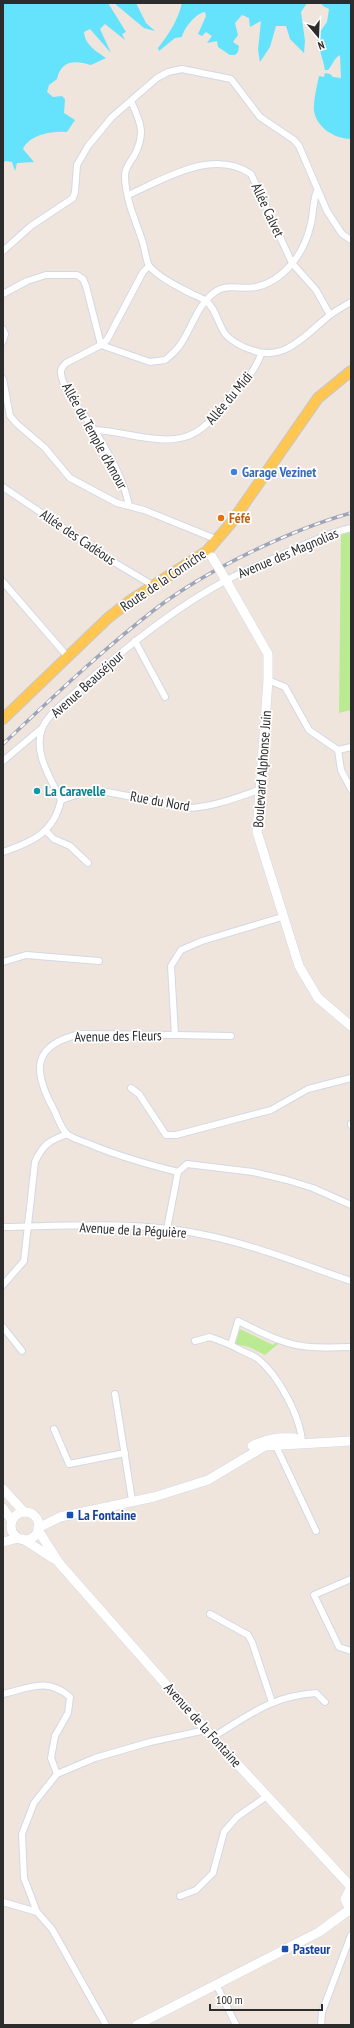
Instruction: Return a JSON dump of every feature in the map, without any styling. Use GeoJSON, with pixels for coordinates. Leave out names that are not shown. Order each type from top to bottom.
{"type":"FeatureCollection","features":[{"type":"Feature","properties":{"kind":"main road","name":"Route de la Corniche"},"geometry":{"type":"LineString","coordinates":[[3,719],[108,618],[154,586],[210,554],[218,540],[318,398],[351,371]]}},
{"type":"Feature","properties":{"kind":"street"},"geometry":{"type":"LineString","coordinates":[[3,251],[31,226],[72,198],[75,192],[76,170],[79,160],[98,132],[112,117],[163,74],[182,69],[231,79],[260,117],[294,140],[300,146],[317,191],[333,222],[342,234],[351,240]]}},
{"type":"Feature","properties":{"kind":"street"},"geometry":{"type":"LineString","coordinates":[[131,101],[142,133],[141,141],[127,167],[125,175],[128,195],[131,213],[142,240],[149,266],[157,274],[206,301],[226,334],[239,345],[261,354],[269,354],[284,350],[311,332],[330,315],[351,302]]}},
{"type":"Feature","properties":{"kind":"street","name":"Allée Calvet"},"geometry":{"type":"LineString","coordinates":[[128,195],[179,172],[198,166],[226,164],[242,168],[251,174],[292,263],[316,290],[330,315]]}},
{"type":"Feature","properties":{"kind":"street"},"geometry":{"type":"LineString","coordinates":[[3,294],[27,280],[46,275],[77,275],[82,279],[86,286],[101,345],[150,362],[165,360],[180,346],[195,317],[206,301],[221,288],[254,288],[278,277],[292,263],[302,249],[311,226],[313,199],[317,191]]}},
{"type":"Feature","properties":{"kind":"street","name":"Allée du Temple d'Amour"},"geometry":{"type":"LineString","coordinates":[[129,506],[120,475],[95,430],[82,414],[61,374],[62,368],[66,363],[101,345],[107,340],[143,272],[149,266]]}},
{"type":"Feature","properties":{"kind":"street"},"geometry":{"type":"LineString","coordinates":[[3,329],[5,334],[3,341]]}},
{"type":"Feature","properties":{"kind":"street","name":"Allée du Midi"},"geometry":{"type":"LineString","coordinates":[[95,430],[108,430],[161,439],[178,439],[193,434],[202,429],[219,413],[259,360],[261,354]]}},
{"type":"Feature","properties":{"kind":"street"},"geometry":{"type":"LineString","coordinates":[[3,379],[10,416],[52,455],[70,478],[117,503],[144,510],[218,540]]}},
{"type":"Feature","properties":{"kind":"street","name":"Allée des Cadéous"},"geometry":{"type":"LineString","coordinates":[[3,487],[118,564],[154,586]]}},
{"type":"Feature","properties":{"kind":"street","name":"Avenue des Magnolias"},"geometry":{"type":"LineString","coordinates":[[225,578],[304,544],[338,531],[351,528]]}},
{"type":"Feature","properties":{"kind":"street","name":"Boulevard Alphonse Juin"},"geometry":{"type":"LineString","coordinates":[[210,554],[268,654],[268,680],[257,832],[282,917],[299,966],[318,998],[351,1026]]}},
{"type":"Feature","properties":{"kind":"street","name":"Avenue Beauséjour"},"geometry":{"type":"LineString","coordinates":[[61,800],[44,764],[40,748],[42,728],[52,715],[105,666],[167,617],[225,578]]}},
{"type":"Feature","properties":{"kind":"street"},"geometry":{"type":"LineString","coordinates":[[3,582],[67,656]]}},
{"type":"Feature","properties":{"kind":"street"},"geometry":{"type":"LineString","coordinates":[[135,642],[165,697]]}},
{"type":"Feature","properties":{"kind":"street"},"geometry":{"type":"LineString","coordinates":[[268,680],[285,687],[309,730],[338,750],[341,770],[351,789]]}},
{"type":"Feature","properties":{"kind":"street"},"geometry":{"type":"LineString","coordinates":[[3,761],[42,728]]}},
{"type":"Feature","properties":{"kind":"street"},"geometry":{"type":"LineString","coordinates":[[338,750],[351,747]]}},
{"type":"Feature","properties":{"kind":"street","name":"Rue du Nord"},"geometry":{"type":"LineString","coordinates":[[61,800],[79,794],[102,791],[189,808],[197,808],[211,806],[259,790]]}},
{"type":"Feature","properties":{"kind":"street"},"geometry":{"type":"LineString","coordinates":[[3,852],[23,845],[46,831],[55,819],[61,800]]}},
{"type":"Feature","properties":{"kind":"street"},"geometry":{"type":"LineString","coordinates":[[46,831],[54,839],[70,846],[88,863]]}},
{"type":"Feature","properties":{"kind":"street","name":"Avenue des Fleurs"},"geometry":{"type":"LineString","coordinates":[[67,1134],[42,1088],[39,1070],[42,1057],[52,1044],[65,1037],[80,1034],[175,1035],[171,966],[181,950],[202,941],[282,917]]}},
{"type":"Feature","properties":{"kind":"street"},"geometry":{"type":"LineString","coordinates":[[3,962],[26,955],[99,961]]}},
{"type":"Feature","properties":{"kind":"street"},"geometry":{"type":"LineString","coordinates":[[175,1035],[231,1036]]}},
{"type":"Feature","properties":{"kind":"street"},"geometry":{"type":"LineString","coordinates":[[131,1088],[139,1094],[166,1135],[176,1136],[271,1110],[308,1089],[351,1078]]}},
{"type":"Feature","properties":{"kind":"street"},"geometry":{"type":"LineString","coordinates":[[3,1285],[24,1261],[29,1227],[30,1193],[35,1162],[40,1149],[50,1141],[67,1134],[127,1160],[178,1172]]}},
{"type":"Feature","properties":{"kind":"street"},"geometry":{"type":"LineString","coordinates":[[167,1229],[178,1172],[187,1164],[253,1172],[313,1188],[351,1205]]}},
{"type":"Feature","properties":{"kind":"street","name":"Avenue de la Péguière"},"geometry":{"type":"LineString","coordinates":[[3,1227],[109,1225],[167,1229],[200,1234],[256,1249],[351,1281]]}},
{"type":"Feature","properties":{"kind":"street"},"geometry":{"type":"LineString","coordinates":[[231,1345],[238,1321],[273,1338],[295,1344],[310,1347],[351,1347]]}},
{"type":"Feature","properties":{"kind":"street"},"geometry":{"type":"LineString","coordinates":[[3,1327],[22,1351]]}},
{"type":"Feature","properties":{"kind":"street"},"geometry":{"type":"LineString","coordinates":[[195,1341],[210,1337],[231,1345],[240,1352],[257,1357],[271,1371],[295,1416],[302,1440]]}},
{"type":"Feature","properties":{"kind":"street"},"geometry":{"type":"LineString","coordinates":[[115,1394],[132,1500]]}},
{"type":"Feature","properties":{"kind":"street"},"geometry":{"type":"LineString","coordinates":[[54,1429],[70,1464],[124,1453]]}},
{"type":"Feature","properties":{"kind":"street"},"geometry":{"type":"LineString","coordinates":[[193,1485],[264,1439],[351,1441]]}},
{"type":"Feature","properties":{"kind":"street"},"geometry":{"type":"LineString","coordinates":[[3,1490],[24,1512],[36,1517],[60,1517],[132,1500],[154,1497],[193,1485],[208,1480],[261,1447],[302,1440]]}},
{"type":"Feature","properties":{"kind":"street"},"geometry":{"type":"LineString","coordinates":[[275,1444],[316,1531]]}},
{"type":"Feature","properties":{"kind":"street"},"geometry":{"type":"LineString","coordinates":[[3,1508],[21,1538]]}},
{"type":"Feature","properties":{"kind":"street"},"geometry":{"type":"LineString","coordinates":[[3,1541],[17,1515],[24,1512]]}},
{"type":"Feature","properties":{"kind":"street"},"geometry":{"type":"LineString","coordinates":[[36,1517],[38,1529]]}},
{"type":"Feature","properties":{"kind":"street"},"geometry":{"type":"LineString","coordinates":[[3,1541],[32,1537],[38,1529],[60,1517]]}},
{"type":"Feature","properties":{"kind":"street","name":"Avenue de la Fontaine"},"geometry":{"type":"LineString","coordinates":[[38,1529],[57,1560],[206,1730],[351,1887]]}},
{"type":"Feature","properties":{"kind":"street","name":"Avenue de la Fontaine"},"geometry":{"type":"LineString","coordinates":[[21,1538],[57,1560]]}},
{"type":"Feature","properties":{"kind":"street"},"geometry":{"type":"LineString","coordinates":[[351,1579],[314,1595],[339,1647],[351,1651]]}},
{"type":"Feature","properties":{"kind":"street"},"geometry":{"type":"LineString","coordinates":[[210,1614],[248,1634],[272,1702]]}},
{"type":"Feature","properties":{"kind":"street"},"geometry":{"type":"LineString","coordinates":[[3,1694],[46,1684],[62,1690],[70,1697],[68,1713],[55,1736],[51,1758],[57,1774]]}},
{"type":"Feature","properties":{"kind":"street"},"geometry":{"type":"LineString","coordinates":[[213,1737],[272,1702],[298,1694],[316,1693],[325,1702]]}},
{"type":"Feature","properties":{"kind":"street"},"geometry":{"type":"LineString","coordinates":[[106,2025],[52,1929],[37,1912],[24,1878],[22,1834],[34,1803],[57,1774],[95,1758],[150,1742],[206,1730]]}},
{"type":"Feature","properties":{"kind":"street"},"geometry":{"type":"LineString","coordinates":[[180,1896],[196,1890],[213,1873],[224,1832],[237,1817],[267,1796]]}},
{"type":"Feature","properties":{"kind":"street"},"geometry":{"type":"LineString","coordinates":[[137,2025],[319,1932],[350,1911],[346,1899],[351,1887]]}},
{"type":"Feature","properties":{"kind":"street"},"geometry":{"type":"LineString","coordinates":[[3,1902],[37,1912]]}},
{"type":"Feature","properties":{"kind":"street"},"geometry":{"type":"LineString","coordinates":[[321,2025],[322,2012],[351,1935]]}},
{"type":"Feature","properties":{"kind":"street"},"geometry":{"type":"LineString","coordinates":[[216,1984],[236,2025]]}},
{"type":"Feature","properties":{"kind":"green space"},"geometry":{"type":"Polygon","coordinates":[[[351,531],[351,710],[339,713],[341,535],[351,531]]]}},
{"type":"Feature","properties":{"kind":"green space"},"geometry":{"type":"Polygon","coordinates":[[[240,1329],[273,1345],[276,1342],[278,1344],[265,1355],[249,1347],[235,1344],[240,1329]]]}},
{"type":"Feature","properties":{"kind":"water"},"geometry":{"type":"Polygon","coordinates":[[[3,3],[108,3],[126,32],[122,34],[125,40],[105,24],[100,29],[111,53],[90,29],[84,32],[86,41],[106,58],[91,65],[74,62],[65,65],[62,68],[57,79],[49,85],[47,92],[53,97],[62,96],[65,99],[64,113],[75,120],[67,132],[42,134],[26,144],[23,149],[34,162],[17,163],[15,171],[12,162],[6,161],[3,163],[3,3]]]}},
{"type":"Feature","properties":{"kind":"water"},"geometry":{"type":"Polygon","coordinates":[[[114,3],[136,3],[146,23],[155,31],[144,28],[114,3]]]}},
{"type":"Feature","properties":{"kind":"water"},"geometry":{"type":"Polygon","coordinates":[[[182,3],[307,3],[301,12],[305,41],[304,53],[290,39],[286,26],[276,26],[270,47],[260,62],[258,50],[261,21],[250,27],[249,18],[242,15],[235,23],[238,35],[233,42],[239,46],[238,52],[235,55],[230,55],[218,47],[217,41],[207,43],[212,36],[206,32],[202,36],[198,34],[206,16],[205,12],[198,15],[191,22],[185,29],[182,37],[175,38],[159,51],[158,48],[173,27],[182,3]]]}},
{"type":"Feature","properties":{"kind":"water"},"geometry":{"type":"Polygon","coordinates":[[[321,3],[351,3],[351,139],[333,135],[319,123],[314,111],[319,76],[324,77],[325,73],[330,74],[333,77],[341,78],[340,55],[336,58],[328,70],[325,70],[318,45],[317,36],[327,22],[329,9],[321,3]]]}},
{"type":"Feature","properties":{"kind":"railway"},"geometry":{"type":"LineString","coordinates":[[3,744],[98,656],[158,607],[178,593],[225,565],[251,552],[327,520],[351,513]]}},
{"type":"Feature","properties":{"kind":"place","name":"Garage Vezinet"},"geometry":{"type":"Point","coordinates":[234,472]}},
{"type":"Feature","properties":{"kind":"place","name":"Féfé"},"geometry":{"type":"Point","coordinates":[221,518]}},
{"type":"Feature","properties":{"kind":"place","name":"La Caravelle"},"geometry":{"type":"Point","coordinates":[37,791]}},
{"type":"Feature","properties":{"kind":"place","name":"La Fontaine"},"geometry":{"type":"Point","coordinates":[70,1515]}},
{"type":"Feature","properties":{"kind":"place","name":"Pasteur"},"geometry":{"type":"Point","coordinates":[285,1949]}}]}
